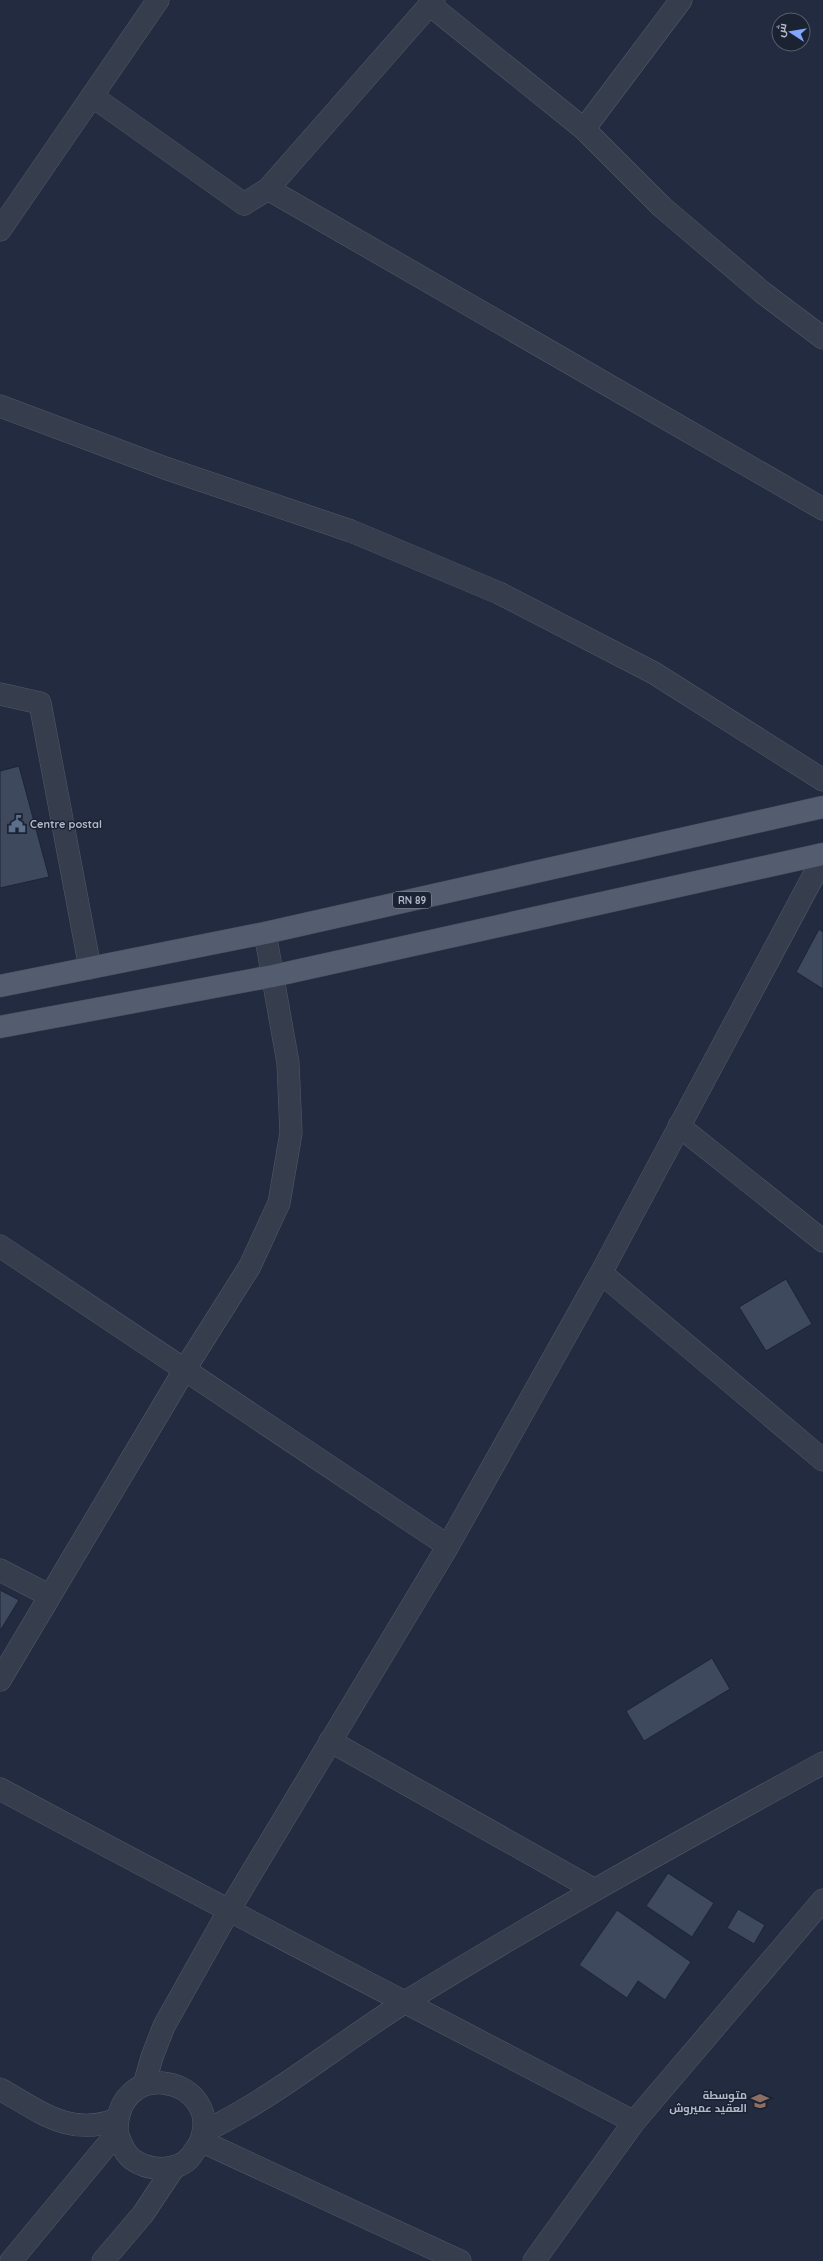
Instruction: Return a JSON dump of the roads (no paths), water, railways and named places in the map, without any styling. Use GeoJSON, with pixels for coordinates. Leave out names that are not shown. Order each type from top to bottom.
{"type":"FeatureCollection","features":[{"type":"Feature","properties":{"kind":"main road","name":"RN 89"},"geometry":{"type":"LineString","coordinates":[[0,986],[265,933],[823,807]]}},
{"type":"Feature","properties":{"kind":"main road"},"geometry":{"type":"LineString","coordinates":[[0,1026],[273,976],[823,854]]}},
{"type":"Feature","properties":{"kind":"street"},"geometry":{"type":"LineString","coordinates":[[0,230],[158,0]]}},
{"type":"Feature","properties":{"kind":"street"},"geometry":{"type":"LineString","coordinates":[[584,129],[681,0]]}},
{"type":"Feature","properties":{"kind":"street"},"geometry":{"type":"LineString","coordinates":[[92,96],[244,204],[268,189],[432,3],[584,129],[662,207],[762,292],[823,338]]}},
{"type":"Feature","properties":{"kind":"street"},"geometry":{"type":"LineString","coordinates":[[268,189],[823,509]]}},
{"type":"Feature","properties":{"kind":"street"},"geometry":{"type":"LineString","coordinates":[[0,406],[166,468],[351,531],[499,593],[654,672],[823,780]]}},
{"type":"Feature","properties":{"kind":"street"},"geometry":{"type":"LineString","coordinates":[[0,694],[40,703],[90,968]]}},
{"type":"Feature","properties":{"kind":"street"},"geometry":{"type":"LineString","coordinates":[[144,2085],[164,2026],[228,1912],[448,1546],[601,1273],[823,858]]}},
{"type":"Feature","properties":{"kind":"street"},"geometry":{"type":"LineString","coordinates":[[0,1680],[186,1369],[250,1266],[279,1203],[291,1133],[288,1063],[265,933]]}},
{"type":"Feature","properties":{"kind":"street"},"geometry":{"type":"LineString","coordinates":[[679,1126],[823,1241]]}},
{"type":"Feature","properties":{"kind":"street"},"geometry":{"type":"LineString","coordinates":[[0,1246],[186,1369],[448,1546]]}},
{"type":"Feature","properties":{"kind":"street"},"geometry":{"type":"LineString","coordinates":[[601,1273],[823,1460]]}},
{"type":"Feature","properties":{"kind":"street"},"geometry":{"type":"LineString","coordinates":[[0,1570],[50,1596]]}},
{"type":"Feature","properties":{"kind":"street"},"geometry":{"type":"LineString","coordinates":[[330,1742],[593,1889]]}},
{"type":"Feature","properties":{"kind":"street"},"geometry":{"type":"LineString","coordinates":[[117,2126],[123,2147],[132,2159],[145,2166],[160,2169],[175,2166],[189,2159],[202,2137],[256,2104],[406,2002],[593,1889],[823,1763]]}},
{"type":"Feature","properties":{"kind":"street"},"geometry":{"type":"LineString","coordinates":[[0,1789],[228,1912],[406,2002],[634,2122]]}},
{"type":"Feature","properties":{"kind":"street"},"geometry":{"type":"LineString","coordinates":[[534,2261],[634,2122],[823,1900]]}},
{"type":"Feature","properties":{"kind":"street"},"geometry":{"type":"LineString","coordinates":[[11,2261],[117,2126],[122,2104],[132,2092],[144,2085],[159,2082],[174,2084],[187,2092],[197,2103],[202,2117],[202,2137]]}},
{"type":"Feature","properties":{"kind":"street"},"geometry":{"type":"LineString","coordinates":[[0,2089],[55,2120],[70,2125],[88,2126],[104,2124],[117,2126]]}},
{"type":"Feature","properties":{"kind":"street"},"geometry":{"type":"LineString","coordinates":[[202,2137],[460,2261]]}},
{"type":"Feature","properties":{"kind":"street"},"geometry":{"type":"LineString","coordinates":[[103,2261],[143,2214],[175,2166]]}},
{"type":"Feature","properties":{"kind":"place","name":"Centre postal"},"geometry":{"type":"Point","coordinates":[17,824]}},
{"type":"Feature","properties":{"kind":"place","name":"متوسطة العقيد عميروش"},"geometry":{"type":"Point","coordinates":[760,2101]}}]}
